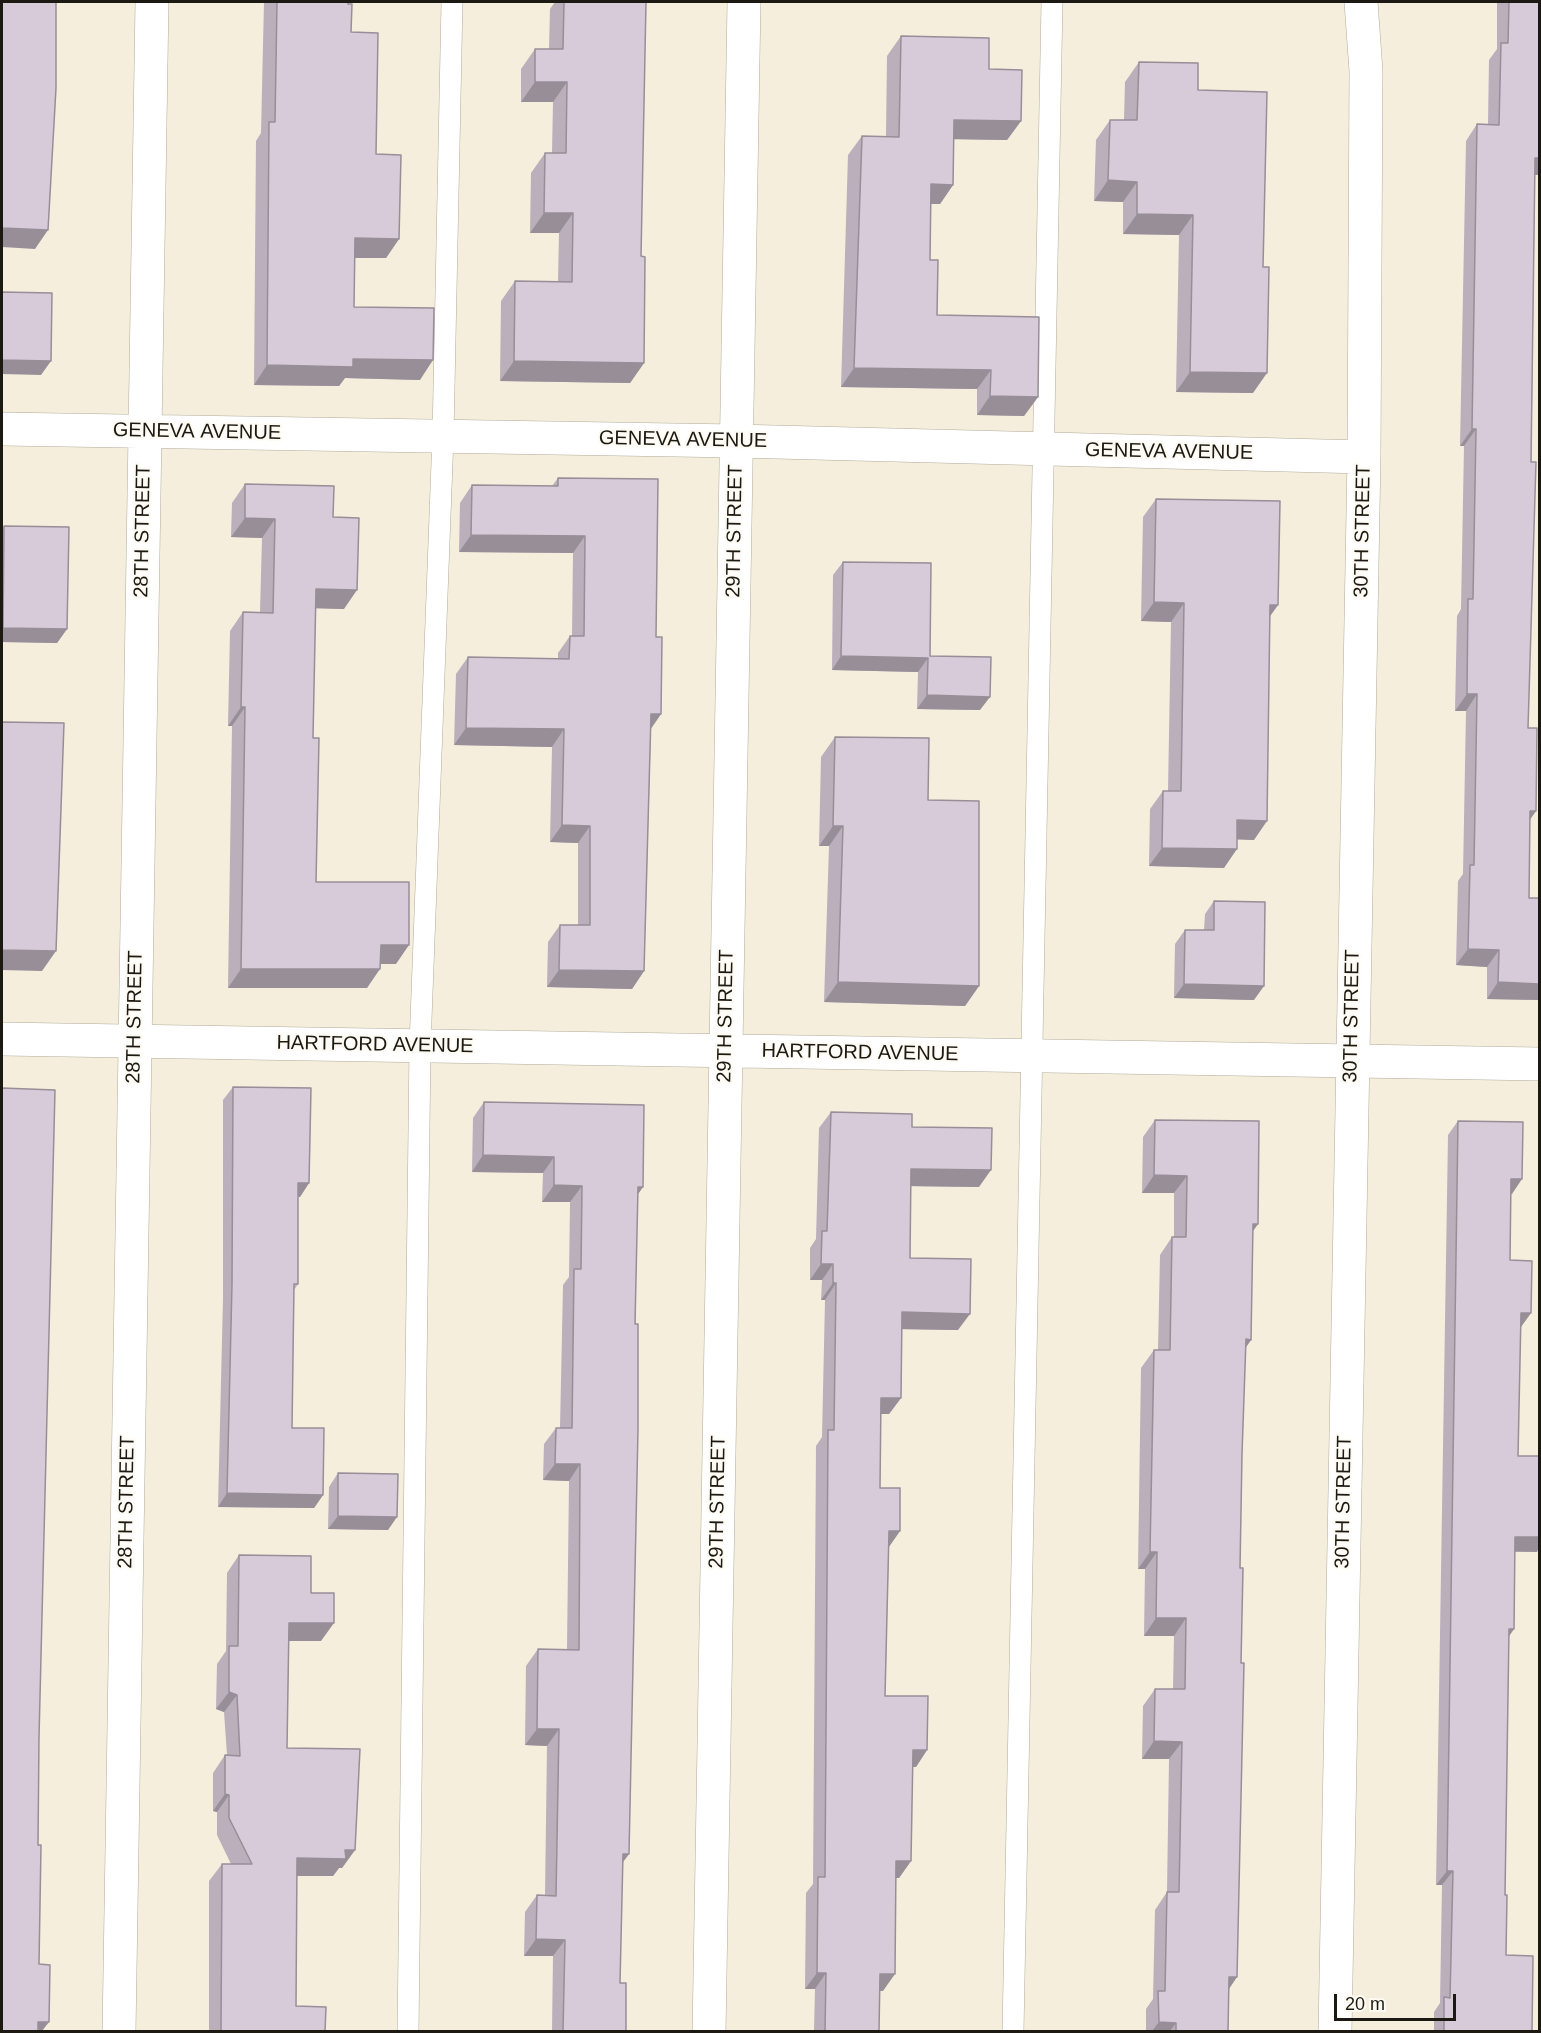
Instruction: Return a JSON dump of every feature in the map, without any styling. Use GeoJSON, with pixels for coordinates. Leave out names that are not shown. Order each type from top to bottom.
{"type":"FeatureCollection","features":[{"type":"Feature","properties":{"kind":"street","name":"28TH STREET"},"geometry":{"type":"LineString","coordinates":[[119,2031],[152,2]]}},
{"type":"Feature","properties":{"kind":"street","name":"29TH STREET"},"geometry":{"type":"LineString","coordinates":[[709,2031],[744,2]]}},
{"type":"Feature","properties":{"kind":"street","name":"30TH STREET"},"geometry":{"type":"LineString","coordinates":[[1335,2031],[1351,1061],[1364,457],[1366,71],[1361,2]]}},
{"type":"Feature","properties":{"kind":"street","name":"GENEVA AVENUE"},"geometry":{"type":"LineString","coordinates":[[2,429],[736,441],[1364,457]]}},
{"type":"Feature","properties":{"kind":"street","name":"HARTFORD AVENUE"},"geometry":{"type":"LineString","coordinates":[[2,1039],[1539,1064]]}},
{"type":"Feature","properties":{"kind":"lane"},"geometry":{"type":"LineString","coordinates":[[408,2031],[420,1046],[443,436],[453,2]]}},
{"type":"Feature","properties":{"kind":"lane"},"geometry":{"type":"LineString","coordinates":[[1013,2031],[1034,1056],[1052,2]]}},
{"type":"Feature","properties":{"kind":"building"},"geometry":{"type":"Polygon","coordinates":[[[2,2],[56,2],[56,88],[48,230],[2,228],[2,2]]]}},
{"type":"Feature","properties":{"kind":"building"},"geometry":{"type":"Polygon","coordinates":[[[277,2],[348,2],[352,4],[351,32],[378,33],[376,154],[401,155],[399,239],[355,238],[354,307],[434,308],[433,360],[353,359],[353,367],[267,365],[269,122],[275,122],[277,2]]]}},
{"type":"Feature","properties":{"kind":"building"},"geometry":{"type":"Polygon","coordinates":[[[564,2],[646,2],[641,256],[645,257],[644,363],[514,361],[515,281],[572,282],[573,213],[544,213],[545,153],[566,153],[567,82],[535,82],[535,49],[563,49],[564,2]]]}},
{"type":"Feature","properties":{"kind":"building"},"geometry":{"type":"Polygon","coordinates":[[[1509,2],[1539,2],[1539,158],[1535,158],[1531,462],[1536,462],[1528,728],[1537,728],[1536,811],[1530,811],[1529,898],[1539,898],[1539,984],[1498,982],[1499,950],[1468,949],[1470,865],[1474,865],[1477,694],[1467,694],[1468,599],[1473,599],[1476,429],[1472,429],[1477,124],[1499,125],[1501,43],[1508,43],[1509,2]]]}},
{"type":"Feature","properties":{"kind":"building"},"geometry":{"type":"Polygon","coordinates":[[[901,36],[989,38],[989,69],[1022,70],[1021,121],[954,120],[953,185],[931,184],[930,260],[938,260],[937,315],[1039,317],[1038,397],[990,396],[991,370],[854,368],[862,136],[899,137],[901,36]]]}},
{"type":"Feature","properties":{"kind":"building"},"geometry":{"type":"Polygon","coordinates":[[[1139,62],[1198,63],[1198,90],[1267,92],[1263,267],[1269,267],[1267,373],[1190,372],[1193,215],[1137,214],[1137,182],[1108,180],[1110,120],[1137,120],[1139,62]]]}},
{"type":"Feature","properties":{"kind":"building"},"geometry":{"type":"Polygon","coordinates":[[[2,292],[52,293],[51,361],[2,360],[2,292]]]}},
{"type":"Feature","properties":{"kind":"building"},"geometry":{"type":"Polygon","coordinates":[[[558,478],[658,479],[656,637],[662,637],[661,714],[651,714],[644,971],[559,970],[560,925],[590,925],[590,826],[562,825],[564,729],[466,728],[468,657],[569,659],[570,636],[584,636],[585,536],[471,535],[472,485],[558,486],[558,478]]]}},
{"type":"Feature","properties":{"kind":"building"},"geometry":{"type":"Polygon","coordinates":[[[245,484],[334,486],[333,517],[359,518],[357,590],[316,589],[313,738],[319,738],[316,882],[409,882],[409,945],[381,945],[380,969],[241,969],[245,707],[241,707],[243,612],[273,613],[275,519],[245,518],[245,484]]]}},
{"type":"Feature","properties":{"kind":"building"},"geometry":{"type":"Polygon","coordinates":[[[1156,499],[1280,501],[1278,605],[1270,605],[1267,821],[1237,820],[1237,849],[1162,848],[1163,791],[1181,791],[1184,603],[1154,602],[1156,499]]]}},
{"type":"Feature","properties":{"kind":"building"},"geometry":{"type":"Polygon","coordinates":[[[4,526],[69,527],[67,629],[3,628],[4,526]]]}},
{"type":"Feature","properties":{"kind":"building"},"geometry":{"type":"Polygon","coordinates":[[[843,562],[931,563],[930,656],[991,657],[990,697],[927,695],[928,658],[841,656],[843,562]]]}},
{"type":"Feature","properties":{"kind":"building"},"geometry":{"type":"Polygon","coordinates":[[[2,722],[64,723],[56,951],[2,950],[2,722]]]}},
{"type":"Feature","properties":{"kind":"building"},"geometry":{"type":"Polygon","coordinates":[[[835,737],[929,738],[928,800],[979,801],[979,986],[838,982],[843,826],[833,826],[835,737]]]}},
{"type":"Feature","properties":{"kind":"building"},"geometry":{"type":"Polygon","coordinates":[[[1214,901],[1265,902],[1264,986],[1184,984],[1185,930],[1214,930],[1214,901]]]}},
{"type":"Feature","properties":{"kind":"building"},"geometry":{"type":"Polygon","coordinates":[[[233,1087],[311,1088],[309,1183],[298,1183],[298,1284],[294,1284],[292,1428],[324,1428],[323,1495],[227,1493],[232,1284],[233,1087]]]}},
{"type":"Feature","properties":{"kind":"building"},"geometry":{"type":"Polygon","coordinates":[[[2,1088],[55,1090],[38,1845],[41,1845],[39,1964],[50,1965],[49,2022],[38,2022],[38,2031],[2,2031],[2,1088]]]}},
{"type":"Feature","properties":{"kind":"building"},"geometry":{"type":"Polygon","coordinates":[[[484,1102],[644,1105],[643,1187],[638,1187],[635,1324],[638,1324],[638,1429],[629,1854],[623,1854],[620,1983],[626,1983],[626,2031],[563,2031],[565,1940],[536,1939],[537,1895],[556,1896],[559,1729],[537,1729],[538,1649],[579,1650],[580,1464],[555,1464],[556,1428],[572,1428],[574,1269],[581,1269],[582,1186],[554,1185],[554,1157],[483,1155],[484,1102]]]}},
{"type":"Feature","properties":{"kind":"building"},"geometry":{"type":"Polygon","coordinates":[[[831,1112],[912,1114],[912,1127],[992,1128],[991,1170],[911,1169],[910,1258],[971,1259],[970,1314],[902,1312],[901,1398],[881,1398],[880,1488],[900,1488],[900,1531],[889,1531],[885,1696],[928,1696],[927,1750],[913,1750],[911,1861],[896,1861],[895,1974],[880,1974],[879,2031],[825,2031],[826,1973],[817,1973],[818,1877],[825,1877],[828,1430],[834,1430],[836,1283],[833,1283],[833,1264],[821,1264],[822,1231],[827,1231],[831,1112]]]}},
{"type":"Feature","properties":{"kind":"building"},"geometry":{"type":"Polygon","coordinates":[[[1155,1120],[1259,1121],[1258,1224],[1253,1224],[1251,1340],[1246,1339],[1242,1454],[1240,1568],[1243,1568],[1241,1663],[1244,1663],[1237,1977],[1229,1977],[1228,2031],[1176,2031],[1176,2023],[1159,2022],[1158,1991],[1165,1991],[1167,1892],[1179,1892],[1182,1742],[1154,1741],[1155,1689],[1185,1689],[1186,1618],[1156,1618],[1157,1552],[1150,1552],[1154,1350],[1170,1350],[1172,1237],[1186,1237],[1187,1176],[1154,1175],[1155,1120]]]}},
{"type":"Feature","properties":{"kind":"building"},"geometry":{"type":"Polygon","coordinates":[[[1458,1121],[1523,1122],[1522,1179],[1511,1179],[1510,1260],[1532,1261],[1531,1313],[1521,1313],[1518,1456],[1539,1456],[1539,1537],[1515,1537],[1514,1629],[1509,1629],[1505,1895],[1507,1895],[1506,1955],[1533,1956],[1532,2031],[1444,2031],[1444,1997],[1450,1998],[1453,1871],[1447,1871],[1458,1121]]]}},
{"type":"Feature","properties":{"kind":"building"},"geometry":{"type":"Polygon","coordinates":[[[338,1473],[398,1474],[397,1517],[338,1516],[338,1473]]]}},
{"type":"Feature","properties":{"kind":"building"},"geometry":{"type":"Polygon","coordinates":[[[239,1555],[311,1556],[311,1593],[334,1593],[334,1623],[289,1623],[287,1748],[360,1749],[355,1850],[345,1850],[346,1859],[297,1858],[296,2006],[326,2007],[325,2031],[221,2031],[222,1864],[252,1864],[229,1818],[229,1795],[225,1794],[225,1755],[240,1756],[237,1695],[229,1692],[229,1646],[238,1646],[239,1555]]]}}]}
